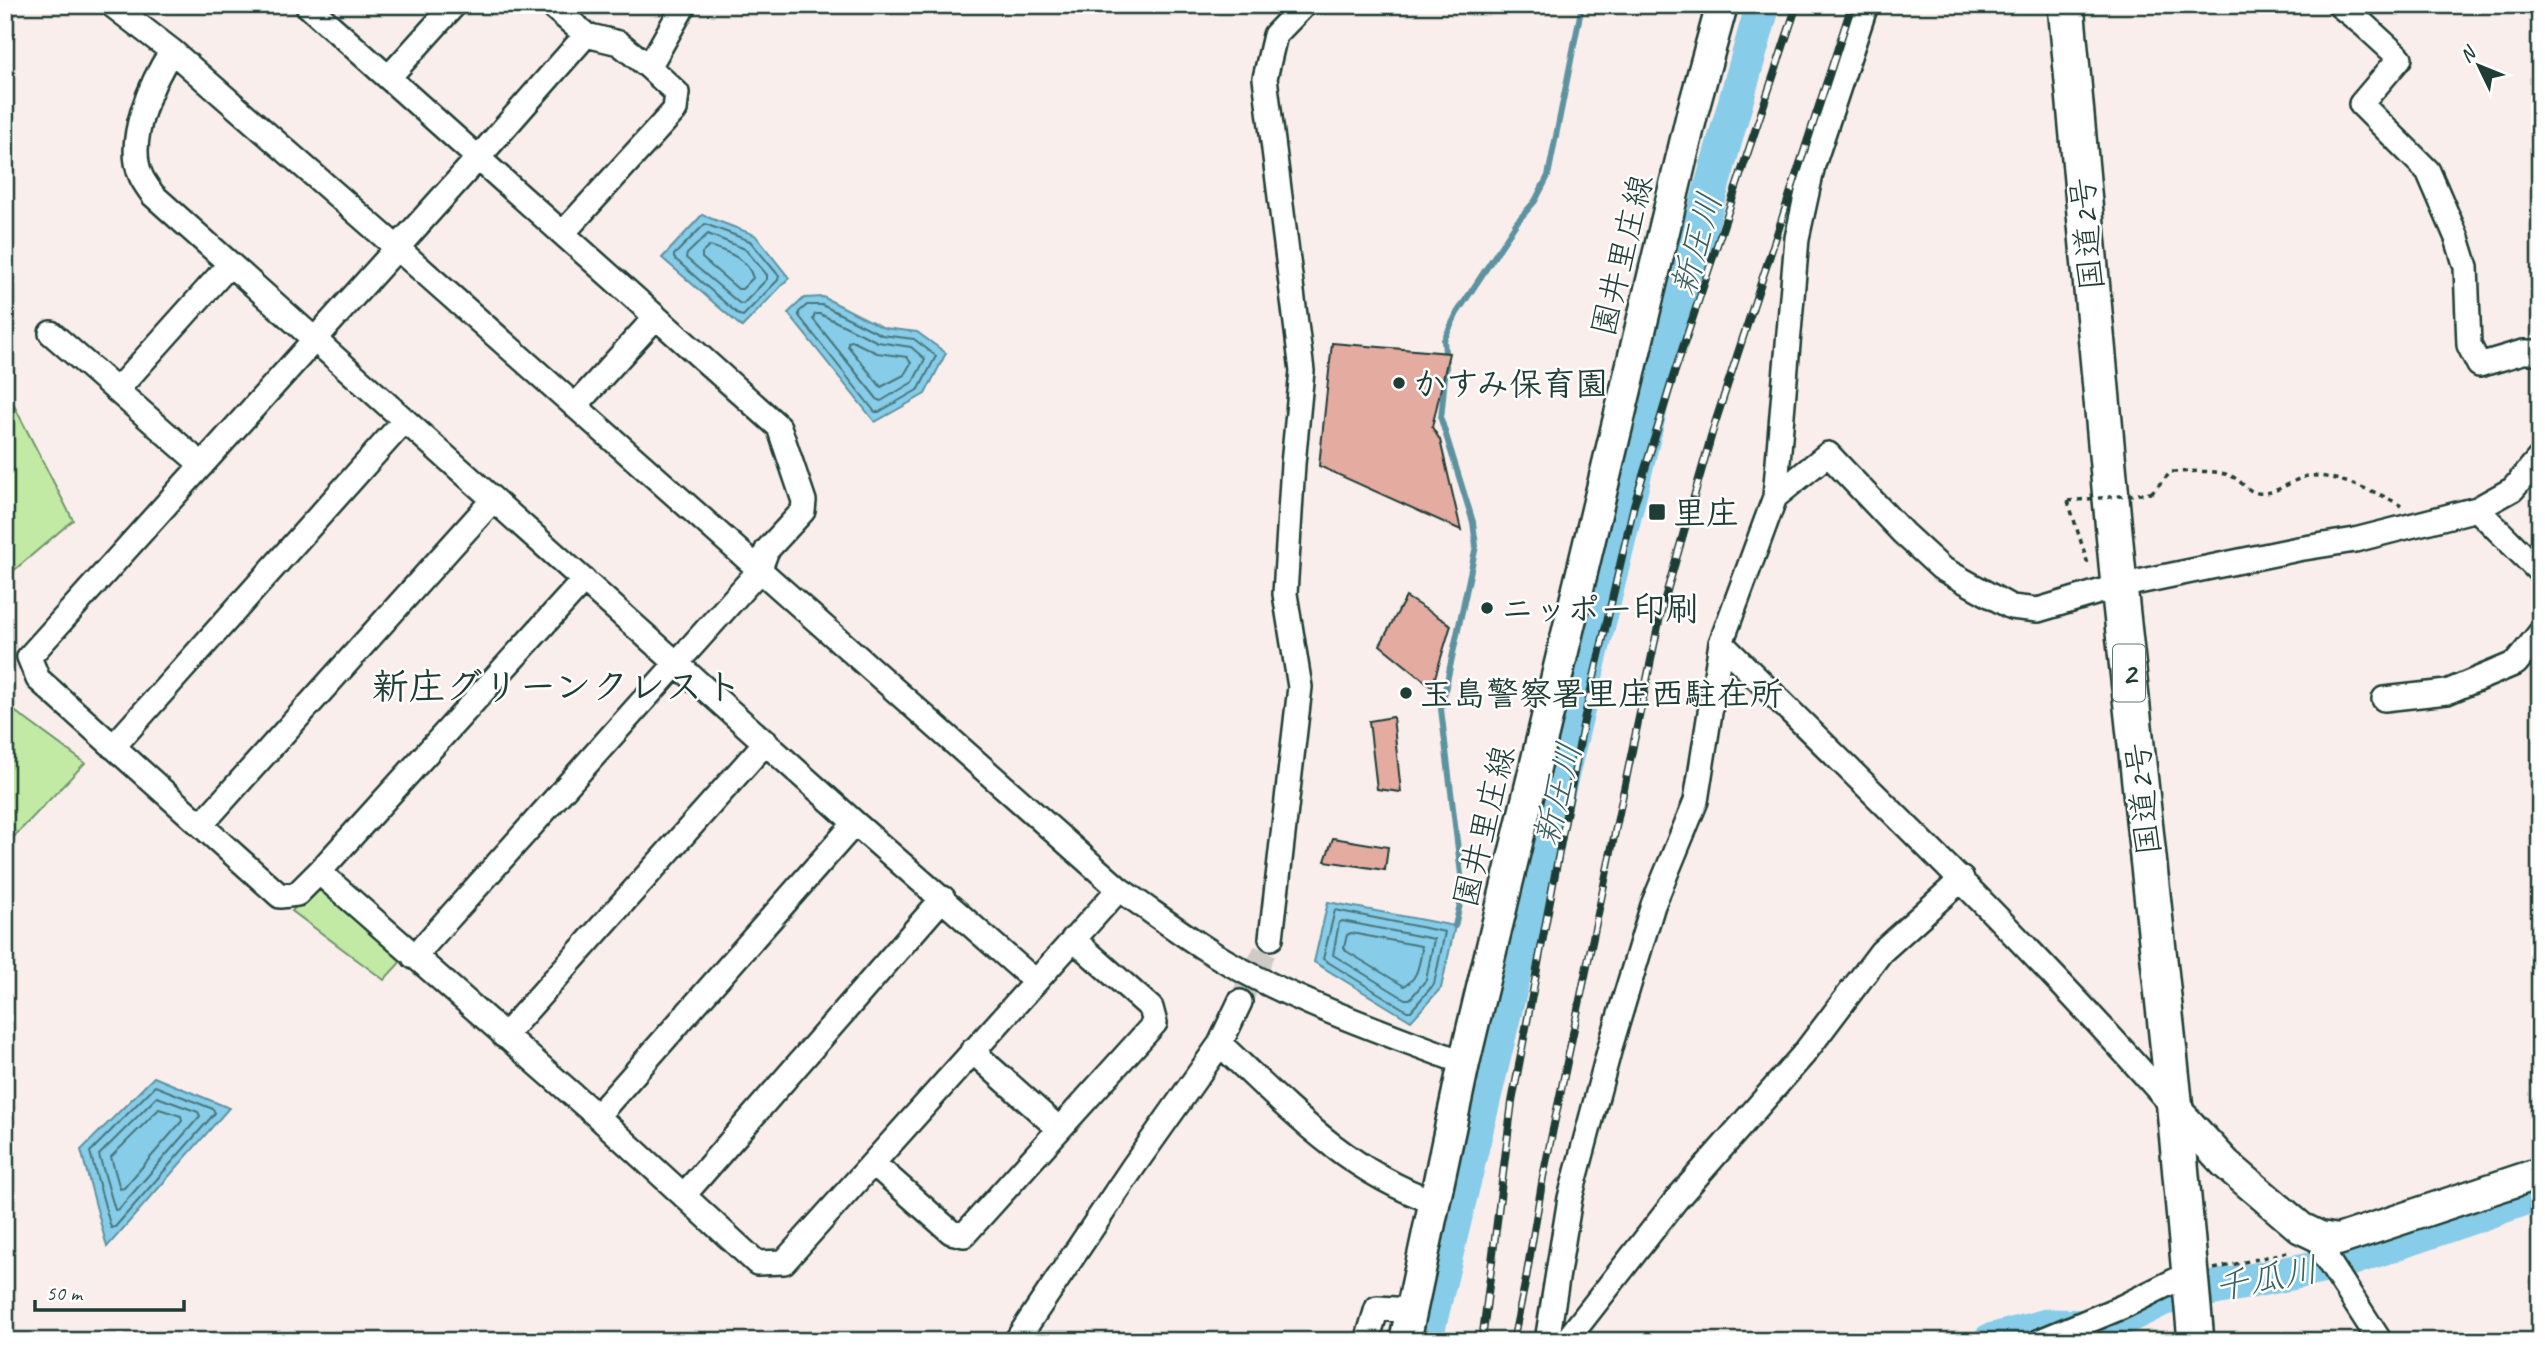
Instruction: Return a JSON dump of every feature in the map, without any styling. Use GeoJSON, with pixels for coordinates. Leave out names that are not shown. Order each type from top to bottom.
{"type":"FeatureCollection","features":[{"type":"Feature","properties":{"kind":"highway","name":"国道2号"},"geometry":{"type":"LineString","coordinates":[[2066,5],[2109,589],[2175,1109],[2196,1341]]}},
{"type":"Feature","properties":{"kind":"main road","name":"園井里庄線"},"geometry":{"type":"LineString","coordinates":[[1405,1341],[1464,1063],[1693,110],[1722,5]]}},
{"type":"Feature","properties":{"kind":"main road"},"geometry":{"type":"LineString","coordinates":[[2175,1109],[2226,1164],[2301,1228],[2320,1237],[2338,1240],[2540,1173]]}},
{"type":"Feature","properties":{"kind":"street"},"geometry":{"type":"LineString","coordinates":[[112,5],[172,51],[396,247],[1119,889],[1213,954],[1278,988],[1464,1063]]}},
{"type":"Feature","properties":{"kind":"street"},"geometry":{"type":"LineString","coordinates":[[307,5],[779,427],[804,501],[803,511],[767,550],[759,571],[414,957]]}},
{"type":"Feature","properties":{"kind":"street"},"geometry":{"type":"LineString","coordinates":[[390,77],[454,5]]}},
{"type":"Feature","properties":{"kind":"street"},"geometry":{"type":"LineString","coordinates":[[551,5],[586,35],[619,43],[677,93],[675,110],[563,233]]}},
{"type":"Feature","properties":{"kind":"street"},"geometry":{"type":"LineString","coordinates":[[649,67],[684,5]]}},
{"type":"Feature","properties":{"kind":"street"},"geometry":{"type":"LineString","coordinates":[[1271,938],[1300,687],[1285,594],[1302,371],[1265,78],[1275,35],[1304,5]]}},
{"type":"Feature","properties":{"kind":"street"},"geometry":{"type":"LineString","coordinates":[[1547,1341],[1570,1198],[1611,1044],[1653,905],[1696,801],[1721,643],[1774,497],[1797,238],[1813,165],[1866,5]]}},
{"type":"Feature","properties":{"kind":"street"},"geometry":{"type":"LineString","coordinates":[[2339,5],[2400,58],[2361,104],[2428,172],[2457,237],[2466,267],[2469,345],[2479,365],[2524,352],[2540,352]]}},
{"type":"Feature","properties":{"kind":"street"},"geometry":{"type":"LineString","coordinates":[[584,580],[297,894],[280,896],[38,679],[29,657],[586,35]]}},
{"type":"Feature","properties":{"kind":"street"},"geometry":{"type":"LineString","coordinates":[[172,51],[158,72],[142,113],[136,155],[140,175],[153,195],[1035,981]]}},
{"type":"Feature","properties":{"kind":"street"},"geometry":{"type":"LineString","coordinates":[[117,390],[230,264]]}},
{"type":"Feature","properties":{"kind":"street"},"geometry":{"type":"LineString","coordinates":[[575,407],[656,317]]}},
{"type":"Feature","properties":{"kind":"street"},"geometry":{"type":"LineString","coordinates":[[51,333],[202,465]]}},
{"type":"Feature","properties":{"kind":"street"},"geometry":{"type":"LineString","coordinates":[[113,747],[405,420]]}},
{"type":"Feature","properties":{"kind":"street"},"geometry":{"type":"LineString","coordinates":[[1774,497],[1828,454],[1903,533],[1941,568],[2011,607],[2038,610],[2109,589],[2298,549],[2355,540],[2477,509],[2513,489],[2540,457]]}},
{"type":"Feature","properties":{"kind":"street"},"geometry":{"type":"LineString","coordinates":[[201,825],[493,500]]}},
{"type":"Feature","properties":{"kind":"street"},"geometry":{"type":"LineString","coordinates":[[2477,509],[2540,572]]}},
{"type":"Feature","properties":{"kind":"street"},"geometry":{"type":"LineString","coordinates":[[2384,699],[2447,692],[2470,683],[2516,663],[2540,634]]}},
{"type":"Feature","properties":{"kind":"street"},"geometry":{"type":"LineString","coordinates":[[1721,643],[1962,879],[2131,1058],[2175,1109]]}},
{"type":"Feature","properties":{"kind":"street"},"geometry":{"type":"LineString","coordinates":[[504,1036],[766,741]]}},
{"type":"Feature","properties":{"kind":"street"},"geometry":{"type":"LineString","coordinates":[[597,1116],[855,823]]}},
{"type":"Feature","properties":{"kind":"street"},"geometry":{"type":"LineString","coordinates":[[319,872],[597,1116],[757,1263],[784,1262],[1119,889]]}},
{"type":"Feature","properties":{"kind":"street"},"geometry":{"type":"LineString","coordinates":[[1566,1341],[1676,1200],[1803,1055],[1881,952],[1962,879]]}},
{"type":"Feature","properties":{"kind":"street"},"geometry":{"type":"LineString","coordinates":[[684,1195],[943,898]]}},
{"type":"Feature","properties":{"kind":"street"},"geometry":{"type":"LineString","coordinates":[[873,1163],[951,1232],[964,1235],[1155,1023],[1151,1008],[1073,939]]}},
{"type":"Feature","properties":{"kind":"street"},"geometry":{"type":"LineString","coordinates":[[1016,1341],[1220,1044],[1240,1002]]}},
{"type":"Feature","properties":{"kind":"street"},"geometry":{"type":"LineString","coordinates":[[1220,1044],[1345,1157],[1406,1192],[1435,1202]]}},
{"type":"Feature","properties":{"kind":"street"},"geometry":{"type":"LineString","coordinates":[[972,1051],[1059,1129]]}},
{"type":"Feature","properties":{"kind":"street"},"geometry":{"type":"LineString","coordinates":[[2320,1237],[2325,1256],[2380,1341]]}},
{"type":"Feature","properties":{"kind":"street"},"geometry":{"type":"LineString","coordinates":[[2040,1341],[2122,1307],[2188,1273]]}},
{"type":"Feature","properties":{"kind":"street"},"geometry":{"type":"LineString","coordinates":[[1367,1341],[1377,1308],[1412,1310]]}},
{"type":"Feature","properties":{"kind":"path"},"geometry":{"type":"LineString","coordinates":[[2109,589],[2077,534],[2068,501],[2151,493],[2171,472],[2205,472],[2231,476],[2245,488],[2260,493],[2284,488],[2306,475],[2349,481],[2394,501],[2422,522]]}},
{"type":"Feature","properties":{"kind":"path"},"geometry":{"type":"LineString","coordinates":[[2188,1273],[2241,1265],[2304,1248],[2320,1237]]}},
{"type":"Feature","properties":{"kind":"green space"},"geometry":{"type":"Polygon","coordinates":[[[5,388],[73,520],[5,578],[5,388]]]}},
{"type":"Feature","properties":{"kind":"green space"},"geometry":{"type":"Polygon","coordinates":[[[5,704],[85,763],[5,846],[5,704]]]}},
{"type":"Feature","properties":{"kind":"green space"},"geometry":{"type":"Polygon","coordinates":[[[322,884],[404,958],[384,980],[292,911],[315,886],[322,884]]]}},
{"type":"Feature","properties":{"kind":"water"},"geometry":{"type":"Polygon","coordinates":[[[702,215],[755,235],[789,278],[742,327],[662,258],[702,215]]]}},
{"type":"Feature","properties":{"kind":"water"},"geometry":{"type":"Polygon","coordinates":[[[823,297],[884,328],[917,332],[946,353],[925,394],[875,422],[788,313],[804,298],[823,297]]]}},
{"type":"Feature","properties":{"kind":"water"},"geometry":{"type":"Polygon","coordinates":[[[1328,902],[1455,926],[1441,988],[1411,1021],[1314,962],[1328,902]]]}},
{"type":"Feature","properties":{"kind":"water"},"geometry":{"type":"Polygon","coordinates":[[[154,1077],[229,1108],[107,1247],[81,1150],[154,1077]]]}},
{"type":"Feature","properties":{"kind":"building"},"geometry":{"type":"Polygon","coordinates":[[[1332,343],[1449,353],[1432,427],[1440,440],[1461,530],[1319,466],[1332,343]]]}},
{"type":"Feature","properties":{"kind":"building"},"geometry":{"type":"Polygon","coordinates":[[[1406,597],[1451,625],[1432,687],[1380,645],[1406,597]]]}},
{"type":"Feature","properties":{"kind":"building"},"geometry":{"type":"Polygon","coordinates":[[[1393,717],[1401,792],[1377,789],[1369,721],[1393,717]]]}},
{"type":"Feature","properties":{"kind":"building"},"geometry":{"type":"Polygon","coordinates":[[[1333,838],[1388,847],[1385,870],[1325,861],[1333,838]]]}},
{"type":"Feature","properties":{"kind":"waterway"},"geometry":{"type":"LineString","coordinates":[[1455,926],[1463,891],[1441,709],[1476,546],[1473,522],[1441,419],[1446,366],[1444,340],[1457,313],[1517,222],[1535,201],[1548,176],[1582,5]]}},
{"type":"Feature","properties":{"kind":"waterway","name":"新圧川"},"geometry":{"type":"LineString","coordinates":[[1425,1341],[1656,384],[1763,5]]}},
{"type":"Feature","properties":{"kind":"waterway","name":"千瓜川"},"geometry":{"type":"LineString","coordinates":[[1990,1341],[2047,1326],[2105,1327],[2164,1298],[2336,1264],[2540,1193]]}},
{"type":"Feature","properties":{"kind":"tunnel"},"geometry":{"type":"LineString","coordinates":[[1240,1002],[1271,938]]}},
{"type":"Feature","properties":{"kind":"railway"},"geometry":{"type":"LineString","coordinates":[[1482,1341],[1512,1102],[1584,720],[1634,505],[1674,374],[1797,5]]}},
{"type":"Feature","properties":{"kind":"railway"},"geometry":{"type":"LineString","coordinates":[[1513,1341],[1543,1177],[1661,612],[1715,423],[1852,5]]}},
{"type":"Feature","properties":{"kind":"place","name":"かすみ保育園"},"geometry":{"type":"Point","coordinates":[1399,383]}},
{"type":"Feature","properties":{"kind":"place","name":"里庄"},"geometry":{"type":"Point","coordinates":[1657,512]}},
{"type":"Feature","properties":{"kind":"place","name":"ニッポー印刷"},"geometry":{"type":"Point","coordinates":[1487,608]}},
{"type":"Feature","properties":{"kind":"place","name":"玉島警察署里庄西駐在所"},"geometry":{"type":"Point","coordinates":[1406,693]}},
{"type":"Feature","properties":{"kind":"district","name":"新庄グリーンクレスト"},"geometry":{"type":"Point","coordinates":[557,686]}}]}
